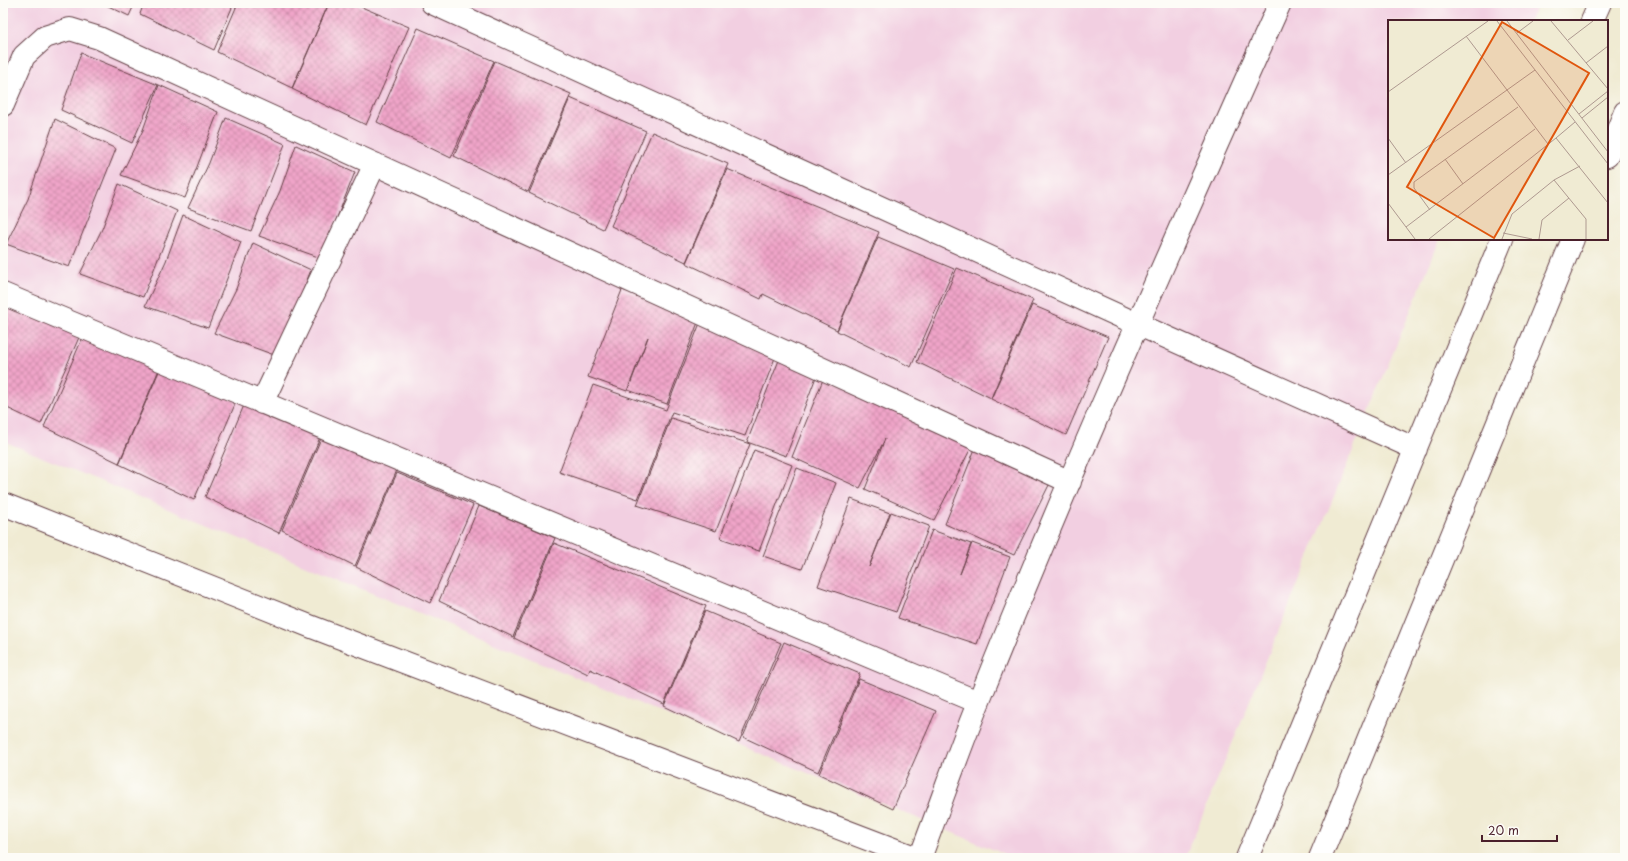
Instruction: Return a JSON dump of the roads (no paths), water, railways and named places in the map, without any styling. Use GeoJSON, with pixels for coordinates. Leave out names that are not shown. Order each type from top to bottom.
{"type":"FeatureCollection","features":[{"type":"Feature","properties":{"kind":"street"},"geometry":{"type":"LineString","coordinates":[[432,3],[1137,324],[1416,448]]}},
{"type":"Feature","properties":{"kind":"street"},"geometry":{"type":"LineString","coordinates":[[920,858],[978,702],[1070,482],[1137,324],[1280,3]]}},
{"type":"Feature","properties":{"kind":"street"},"geometry":{"type":"LineString","coordinates":[[1592,20],[1600,3]]}},
{"type":"Feature","properties":{"kind":"street"},"geometry":{"type":"LineString","coordinates":[[3,104],[24,56],[44,37],[70,30],[99,38],[1070,482]]}},
{"type":"Feature","properties":{"kind":"street"},"geometry":{"type":"LineString","coordinates":[[1608,154],[1625,112]]}},
{"type":"Feature","properties":{"kind":"street"},"geometry":{"type":"LineString","coordinates":[[1608,156],[1625,163]]}},
{"type":"Feature","properties":{"kind":"street"},"geometry":{"type":"LineString","coordinates":[[262,403],[375,164]]}},
{"type":"Feature","properties":{"kind":"street"},"geometry":{"type":"LineString","coordinates":[[1247,858],[1502,240]]}},
{"type":"Feature","properties":{"kind":"street"},"geometry":{"type":"LineString","coordinates":[[1320,858],[1573,240]]}},
{"type":"Feature","properties":{"kind":"street"},"geometry":{"type":"LineString","coordinates":[[3,294],[978,702]]}},
{"type":"Feature","properties":{"kind":"street"},"geometry":{"type":"LineString","coordinates":[[3,504],[312,628],[917,858]]}}]}
